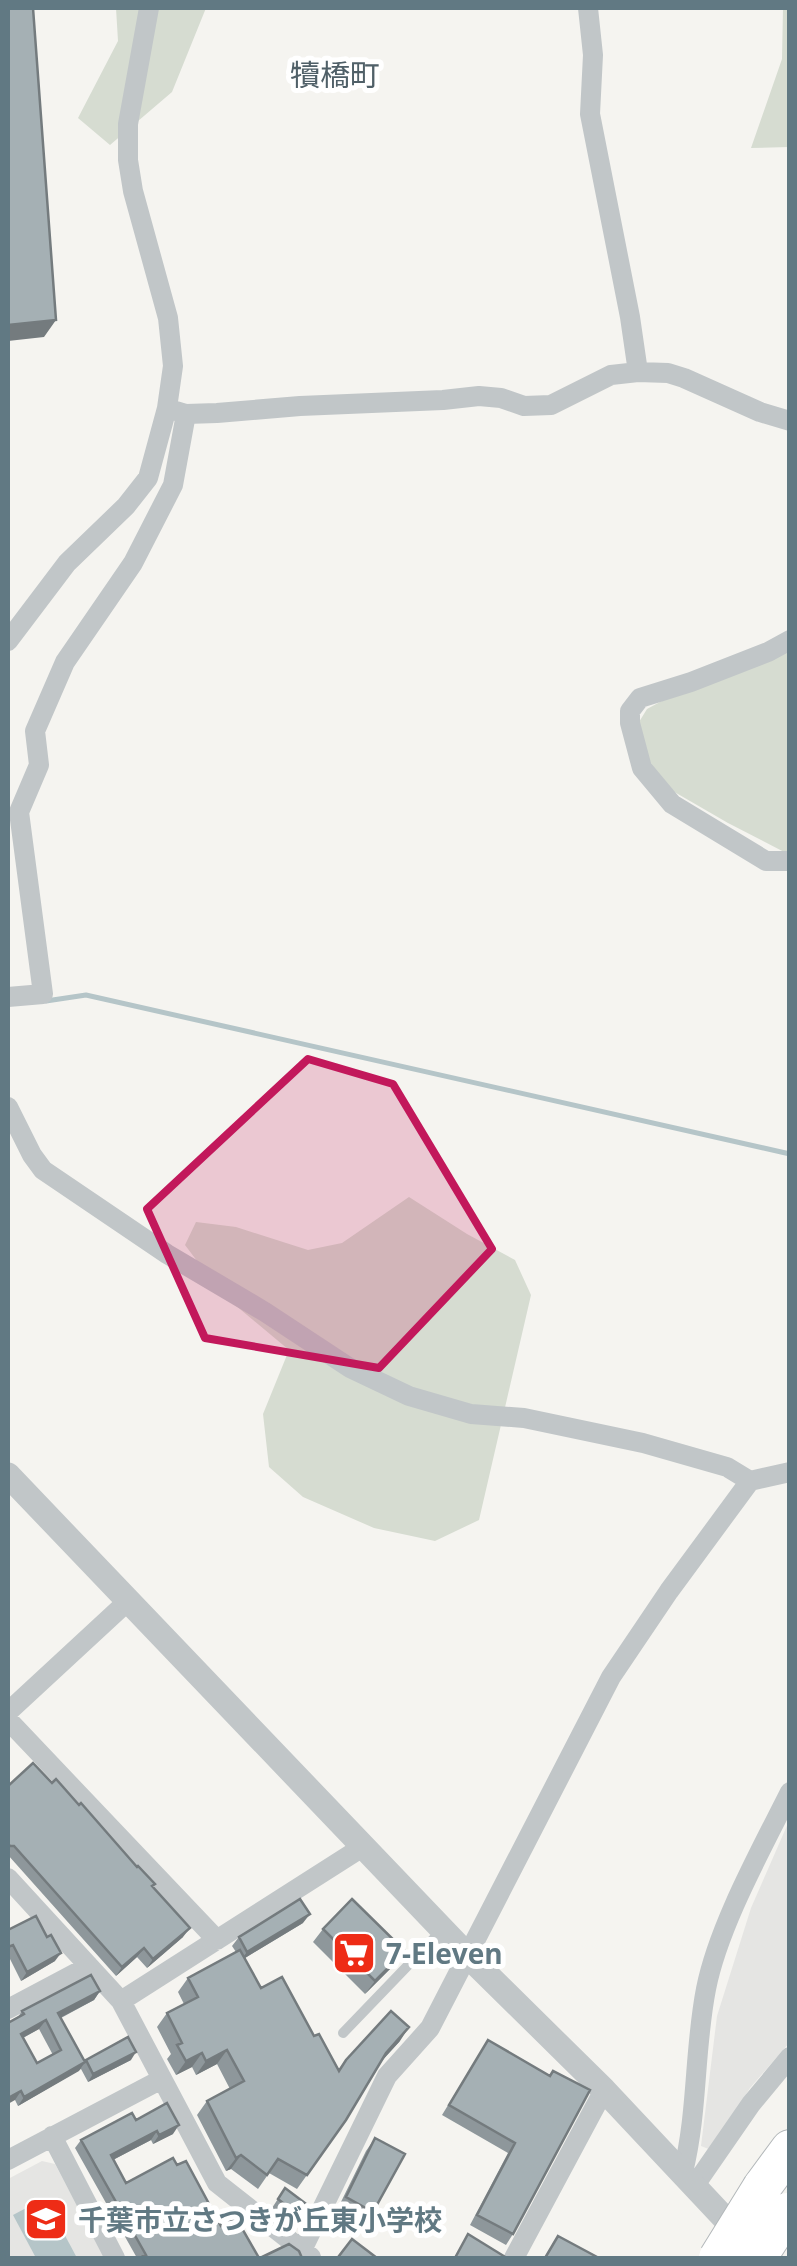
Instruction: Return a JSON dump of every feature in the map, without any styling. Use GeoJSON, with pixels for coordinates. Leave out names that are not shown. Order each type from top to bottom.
{"type":"FeatureCollection","features":[{"type":"Feature","properties":{"kind":"highway"},"geometry":{"type":"LineString","coordinates":[[760,2258],[780,2202],[790,2149]]}},
{"type":"Feature","properties":{"kind":"highway"},"geometry":{"type":"LineString","coordinates":[[718,2258],[780,2202]]}},
{"type":"Feature","properties":{"kind":"street"},"geometry":{"type":"LineString","coordinates":[[8,997],[43,994],[18,812],[39,765],[34,731],[65,662],[132,563],[173,485],[177,411],[168,318],[128,160],[128,124],[149,8]]}},
{"type":"Feature","properties":{"kind":"street"},"geometry":{"type":"LineString","coordinates":[[588,8],[593,56],[590,114],[638,372]]}},
{"type":"Feature","properties":{"kind":"street"},"geometry":{"type":"LineString","coordinates":[[177,411],[480,396],[524,406],[552,404],[611,376],[638,372],[684,378],[790,421]]}},
{"type":"Feature","properties":{"kind":"street"},"geometry":{"type":"LineString","coordinates":[[8,641],[66,563],[126,506],[148,478],[177,411]]}},
{"type":"Feature","properties":{"kind":"street"},"geometry":{"type":"LineString","coordinates":[[790,640],[691,682],[640,698],[630,711],[630,723],[642,768],[672,804],[766,861],[790,861]]}},
{"type":"Feature","properties":{"kind":"street"},"geometry":{"type":"LineString","coordinates":[[8,1107],[43,1170],[167,1254],[350,1368],[408,1396],[472,1414],[524,1418],[643,1443],[726,1467],[750,1481]]}},
{"type":"Feature","properties":{"kind":"street"},"geometry":{"type":"LineString","coordinates":[[8,1878],[121,2001],[218,2183],[308,2254],[387,2076],[430,2028],[611,1676],[750,1481],[790,1472]]}},
{"type":"Feature","properties":{"kind":"street"},"geometry":{"type":"LineString","coordinates":[[8,1475],[466,1954],[689,2178],[760,2258]]}},
{"type":"Feature","properties":{"kind":"street"},"geometry":{"type":"LineString","coordinates":[[8,1712],[128,1601]]}},
{"type":"Feature","properties":{"kind":"street"},"geometry":{"type":"LineString","coordinates":[[8,1720],[217,1940]]}},
{"type":"Feature","properties":{"kind":"street"},"geometry":{"type":"LineString","coordinates":[[689,2178],[697,2045],[707,1984],[728,1922],[790,1792]]}},
{"type":"Feature","properties":{"kind":"street"},"geometry":{"type":"LineString","coordinates":[[121,2001],[364,1846]]}},
{"type":"Feature","properties":{"kind":"street"},"geometry":{"type":"LineString","coordinates":[[8,2009],[89,1966]]}},
{"type":"Feature","properties":{"kind":"street"},"geometry":{"type":"LineString","coordinates":[[689,2178],[790,2057]]}},
{"type":"Feature","properties":{"kind":"street"},"geometry":{"type":"LineString","coordinates":[[8,2160],[162,2079]]}},
{"type":"Feature","properties":{"kind":"street"},"geometry":{"type":"LineString","coordinates":[[514,2258],[604,2090]]}},
{"type":"Feature","properties":{"kind":"street"},"geometry":{"type":"LineString","coordinates":[[52,2136],[115,2258]]}},
{"type":"Feature","properties":{"kind":"lane"},"geometry":{"type":"LineString","coordinates":[[343,2033],[442,1929]]}},
{"type":"Feature","properties":{"kind":"highlighted area"},"geometry":{"type":"Polygon","coordinates":[[[308,1059],[393,1084],[492,1249],[379,1368],[205,1338],[147,1209],[308,1059]]]}},
{"type":"Feature","properties":{"kind":"shaded area"},"geometry":{"type":"Polygon","coordinates":[[[116,8],[206,8],[172,92],[110,145],[78,118],[118,41],[116,8]]]}},
{"type":"Feature","properties":{"kind":"shaded area"},"geometry":{"type":"Polygon","coordinates":[[[783,8],[790,8],[789,147],[751,148],[782,59],[783,8]]]}},
{"type":"Feature","properties":{"kind":"shaded area"},"geometry":{"type":"Polygon","coordinates":[[[789,648],[788,854],[671,790],[646,758],[639,722],[647,709],[671,696],[789,648]]]}},
{"type":"Feature","properties":{"kind":"shaded area"},"geometry":{"type":"Polygon","coordinates":[[[409,1197],[515,1260],[531,1295],[479,1520],[435,1541],[374,1528],[303,1497],[269,1467],[263,1414],[289,1350],[222,1294],[185,1245],[196,1222],[236,1227],[308,1250],[342,1243],[409,1197]]]}},
{"type":"Feature","properties":{"kind":"shaded area"},"geometry":{"type":"Polygon","coordinates":[[[789,1821],[789,2043],[750,2088],[711,2150],[701,2146],[717,2016],[751,1908],[789,1821]]]}},
{"type":"Feature","properties":{"kind":"shaded area","name":"千葉市立さつきが丘東小学校"},"geometry":{"type":"Polygon","coordinates":[[[42,2161],[55,2164],[105,2258],[8,2258],[8,2179],[42,2161]]]}},
{"type":"Feature","properties":{"kind":"shaded area"},"geometry":{"type":"Polygon","coordinates":[[[45,2198],[77,2258],[36,2258],[13,2215],[45,2198]]]}},
{"type":"Feature","properties":{"kind":"building"},"geometry":{"type":"Polygon","coordinates":[[[8,8],[33,8],[56,320],[8,325],[8,8]]]}},
{"type":"Feature","properties":{"kind":"building"},"geometry":{"type":"Polygon","coordinates":[[[33,1763],[52,1783],[56,1779],[81,1803],[190,1928],[153,1959],[144,1948],[122,1967],[14,1846],[8,1844],[8,1786],[33,1763]]]}},
{"type":"Feature","properties":{"kind":"building"},"geometry":{"type":"Polygon","coordinates":[[[300,1899],[310,1914],[247,1952],[239,1937],[300,1899]]]}},
{"type":"Feature","properties":{"kind":"building"},"geometry":{"type":"Polygon","coordinates":[[[352,1899],[405,1951],[375,1981],[323,1929],[352,1899]]]}},
{"type":"Feature","properties":{"kind":"building"},"geometry":{"type":"Polygon","coordinates":[[[36,1916],[61,1953],[27,1972],[13,1945],[8,1947],[8,1930],[36,1916]]]}},
{"type":"Feature","properties":{"kind":"building"},"geometry":{"type":"Polygon","coordinates":[[[240,1950],[261,1988],[282,1977],[314,2036],[319,2034],[339,2071],[391,2011],[409,2027],[386,2053],[307,2175],[278,2159],[267,2175],[241,2155],[236,2158],[207,2101],[244,2081],[227,2050],[206,2061],[202,2053],[186,2061],[167,2013],[198,1997],[188,1978],[240,1950]]]}},
{"type":"Feature","properties":{"kind":"building"},"geometry":{"type":"Polygon","coordinates":[[[91,1975],[100,1991],[58,2013],[85,2062],[24,2097],[21,2091],[8,2098],[8,2023],[24,2014],[22,2011],[91,1975]],[[46,2020],[21,2034],[37,2063],[61,2050],[46,2020]]]}},
{"type":"Feature","properties":{"kind":"building"},"geometry":{"type":"Polygon","coordinates":[[[128,2037],[136,2052],[93,2074],[86,2060],[128,2037]]]}},
{"type":"Feature","properties":{"kind":"building"},"geometry":{"type":"Polygon","coordinates":[[[488,2040],[550,2076],[553,2071],[590,2090],[513,2234],[477,2215],[515,2143],[449,2105],[488,2040]]]}},
{"type":"Feature","properties":{"kind":"building"},"geometry":{"type":"Polygon","coordinates":[[[167,2103],[179,2125],[159,2135],[157,2131],[111,2155],[126,2183],[173,2158],[177,2165],[186,2161],[221,2226],[236,2218],[259,2258],[144,2258],[146,2255],[81,2140],[132,2113],[136,2120],[167,2103]]]}},
{"type":"Feature","properties":{"kind":"building"},"geometry":{"type":"Polygon","coordinates":[[[375,2138],[405,2154],[373,2212],[346,2197],[375,2138]]]}},
{"type":"Feature","properties":{"kind":"building"},"geometry":{"type":"Polygon","coordinates":[[[285,2188],[305,2203],[298,2215],[278,2199],[285,2188]]]}},
{"type":"Feature","properties":{"kind":"building"},"geometry":{"type":"Polygon","coordinates":[[[468,2234],[507,2258],[455,2258],[468,2234]]]}},
{"type":"Feature","properties":{"kind":"building"},"geometry":{"type":"Polygon","coordinates":[[[558,2236],[599,2258],[545,2258],[558,2236]]]}},
{"type":"Feature","properties":{"kind":"building"},"geometry":{"type":"Polygon","coordinates":[[[352,2239],[377,2258],[339,2256],[352,2239]]]}},
{"type":"Feature","properties":{"kind":"building"},"geometry":{"type":"Polygon","coordinates":[[[289,2244],[302,2258],[260,2258],[289,2244]]]}},
{"type":"Feature","properties":{"kind":"waterway"},"geometry":{"type":"LineString","coordinates":[[46,1001],[86,995],[790,1154]]}},
{"type":"Feature","properties":{"kind":"place","name":"7-Eleven"},"geometry":{"type":"Point","coordinates":[354,1953]}},
{"type":"Feature","properties":{"kind":"place","name":"千葉市立さつきが丘東小学校"},"geometry":{"type":"Point","coordinates":[46,2219]}},
{"type":"Feature","properties":{"kind":"district","name":"犢橋町"},"geometry":{"type":"Point","coordinates":[335,74]}}]}
